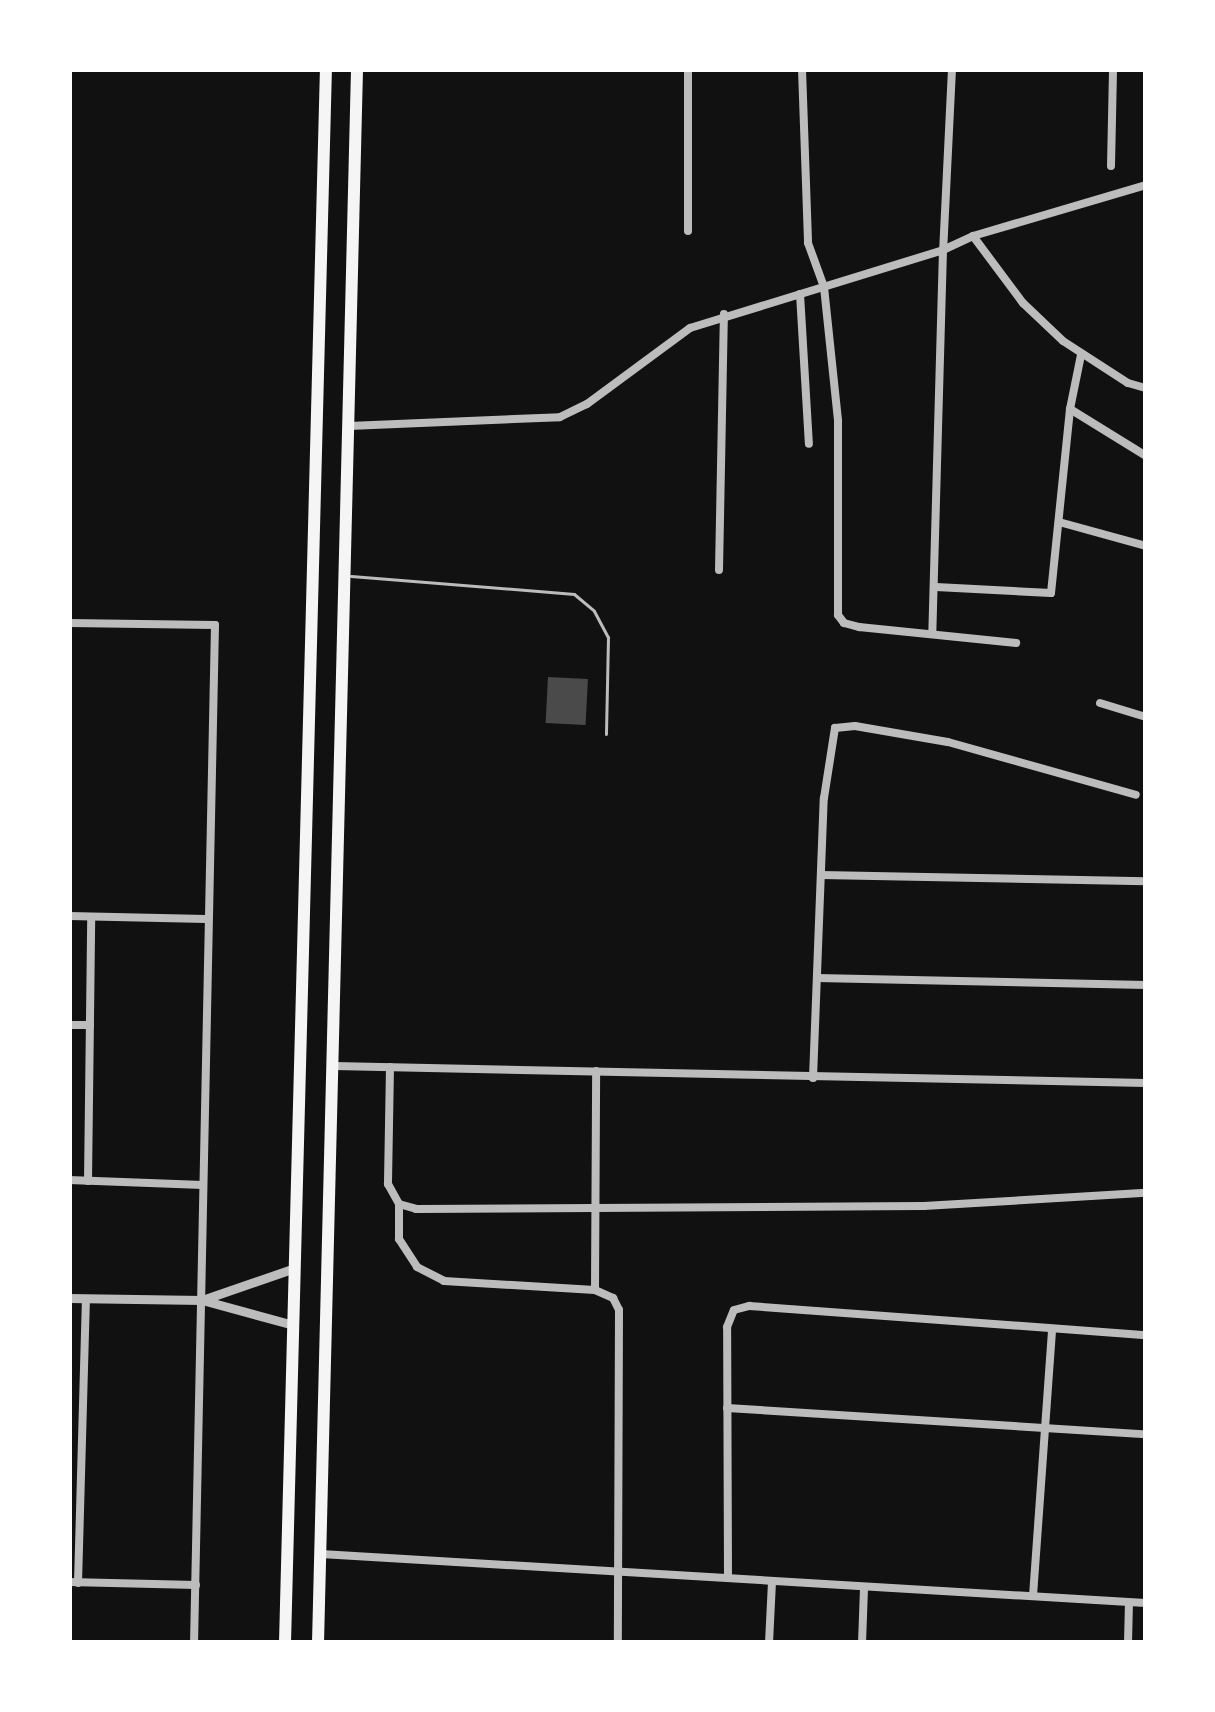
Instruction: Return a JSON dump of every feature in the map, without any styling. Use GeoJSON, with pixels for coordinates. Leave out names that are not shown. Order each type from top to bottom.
{"type":"FeatureCollection","features":[{"type":"Feature","properties":{"kind":"highway"},"geometry":{"type":"LineString","coordinates":[[318,1643],[357,69]]}},
{"type":"Feature","properties":{"kind":"highway"},"geometry":{"type":"LineString","coordinates":[[285,1643],[326,71]]}},
{"type":"Feature","properties":{"kind":"highway"},"geometry":{"type":"LineString","coordinates":[[301,1030],[333,1031]]}},
{"type":"Feature","properties":{"kind":"street"},"geometry":{"type":"LineString","coordinates":[[688,69],[688,231]]}},
{"type":"Feature","properties":{"kind":"street"},"geometry":{"type":"LineString","coordinates":[[802,69],[808,243],[824,287],[838,421],[838,615],[844,623],[859,626],[1016,643]]}},
{"type":"Feature","properties":{"kind":"street"},"geometry":{"type":"LineString","coordinates":[[932,634],[952,69]]}},
{"type":"Feature","properties":{"kind":"street"},"geometry":{"type":"LineString","coordinates":[[1111,166],[1113,69]]}},
{"type":"Feature","properties":{"kind":"street"},"geometry":{"type":"LineString","coordinates":[[348,426],[560,418],[691,328],[724,314],[1146,185]]}},
{"type":"Feature","properties":{"kind":"street"},"geometry":{"type":"LineString","coordinates":[[973,236],[1023,303],[1081,355],[1128,383],[1146,388]]}},
{"type":"Feature","properties":{"kind":"street"},"geometry":{"type":"LineString","coordinates":[[800,294],[809,444]]}},
{"type":"Feature","properties":{"kind":"street"},"geometry":{"type":"LineString","coordinates":[[719,570],[724,314]]}},
{"type":"Feature","properties":{"kind":"street"},"geometry":{"type":"LineString","coordinates":[[935,587],[1051,592],[1070,409],[1081,355]]}},
{"type":"Feature","properties":{"kind":"street"},"geometry":{"type":"LineString","coordinates":[[1070,409],[1146,456]]}},
{"type":"Feature","properties":{"kind":"street"},"geometry":{"type":"LineString","coordinates":[[1059,522],[1146,546]]}},
{"type":"Feature","properties":{"kind":"street"},"geometry":{"type":"LineString","coordinates":[[69,623],[215,625],[194,1643]]}},
{"type":"Feature","properties":{"kind":"street"},"geometry":{"type":"LineString","coordinates":[[1100,704],[1146,717]]}},
{"type":"Feature","properties":{"kind":"street"},"geometry":{"type":"LineString","coordinates":[[813,1078],[830,735],[840,726],[948,742],[1136,795]]}},
{"type":"Feature","properties":{"kind":"street"},"geometry":{"type":"LineString","coordinates":[[821,875],[1146,881]]}},
{"type":"Feature","properties":{"kind":"street"},"geometry":{"type":"LineString","coordinates":[[69,916],[206,919]]}},
{"type":"Feature","properties":{"kind":"street"},"geometry":{"type":"LineString","coordinates":[[88,1180],[91,916]]}},
{"type":"Feature","properties":{"kind":"street"},"geometry":{"type":"LineString","coordinates":[[817,978],[1146,985]]}},
{"type":"Feature","properties":{"kind":"street"},"geometry":{"type":"LineString","coordinates":[[69,1025],[90,1025]]}},
{"type":"Feature","properties":{"kind":"street"},"geometry":{"type":"LineString","coordinates":[[332,1066],[1146,1083]]}},
{"type":"Feature","properties":{"kind":"street"},"geometry":{"type":"LineString","coordinates":[[390,1067],[388,1184],[399,1204],[399,1239],[417,1267],[444,1281],[595,1290],[613,1298],[619,1310],[618,1643]]}},
{"type":"Feature","properties":{"kind":"street"},"geometry":{"type":"LineString","coordinates":[[595,1290],[596,1071]]}},
{"type":"Feature","properties":{"kind":"street"},"geometry":{"type":"LineString","coordinates":[[69,1180],[203,1185]]}},
{"type":"Feature","properties":{"kind":"street"},"geometry":{"type":"LineString","coordinates":[[399,1204],[416,1209],[924,1206],[1146,1193]]}},
{"type":"Feature","properties":{"kind":"street"},"geometry":{"type":"LineString","coordinates":[[202,1300],[292,1269]]}},
{"type":"Feature","properties":{"kind":"street"},"geometry":{"type":"LineString","coordinates":[[69,1298],[202,1300],[290,1324]]}},
{"type":"Feature","properties":{"kind":"street"},"geometry":{"type":"LineString","coordinates":[[86,1299],[74,1582],[196,1585]]}},
{"type":"Feature","properties":{"kind":"street"},"geometry":{"type":"LineString","coordinates":[[728,1577],[727,1327],[734,1310],[749,1306],[1146,1335]]}},
{"type":"Feature","properties":{"kind":"street"},"geometry":{"type":"LineString","coordinates":[[1033,1596],[1052,1331]]}},
{"type":"Feature","properties":{"kind":"street"},"geometry":{"type":"LineString","coordinates":[[728,1408],[1146,1434]]}},
{"type":"Feature","properties":{"kind":"street"},"geometry":{"type":"LineString","coordinates":[[69,1409],[83,1409]]}},
{"type":"Feature","properties":{"kind":"street"},"geometry":{"type":"LineString","coordinates":[[321,1554],[1146,1603]]}},
{"type":"Feature","properties":{"kind":"street"},"geometry":{"type":"LineString","coordinates":[[769,1643],[772,1581]]}},
{"type":"Feature","properties":{"kind":"street"},"geometry":{"type":"LineString","coordinates":[[862,1643],[864,1588]]}},
{"type":"Feature","properties":{"kind":"street"},"geometry":{"type":"LineString","coordinates":[[1128,1643],[1130,1602]]}},
{"type":"Feature","properties":{"kind":"lane"},"geometry":{"type":"LineString","coordinates":[[343,576],[574,594],[594,611],[608,638],[606,734]]}},
{"type":"Feature","properties":{"kind":"building"},"geometry":{"type":"Polygon","coordinates":[[[548,677],[588,679],[586,725],[546,723],[548,677]]]}}]}
